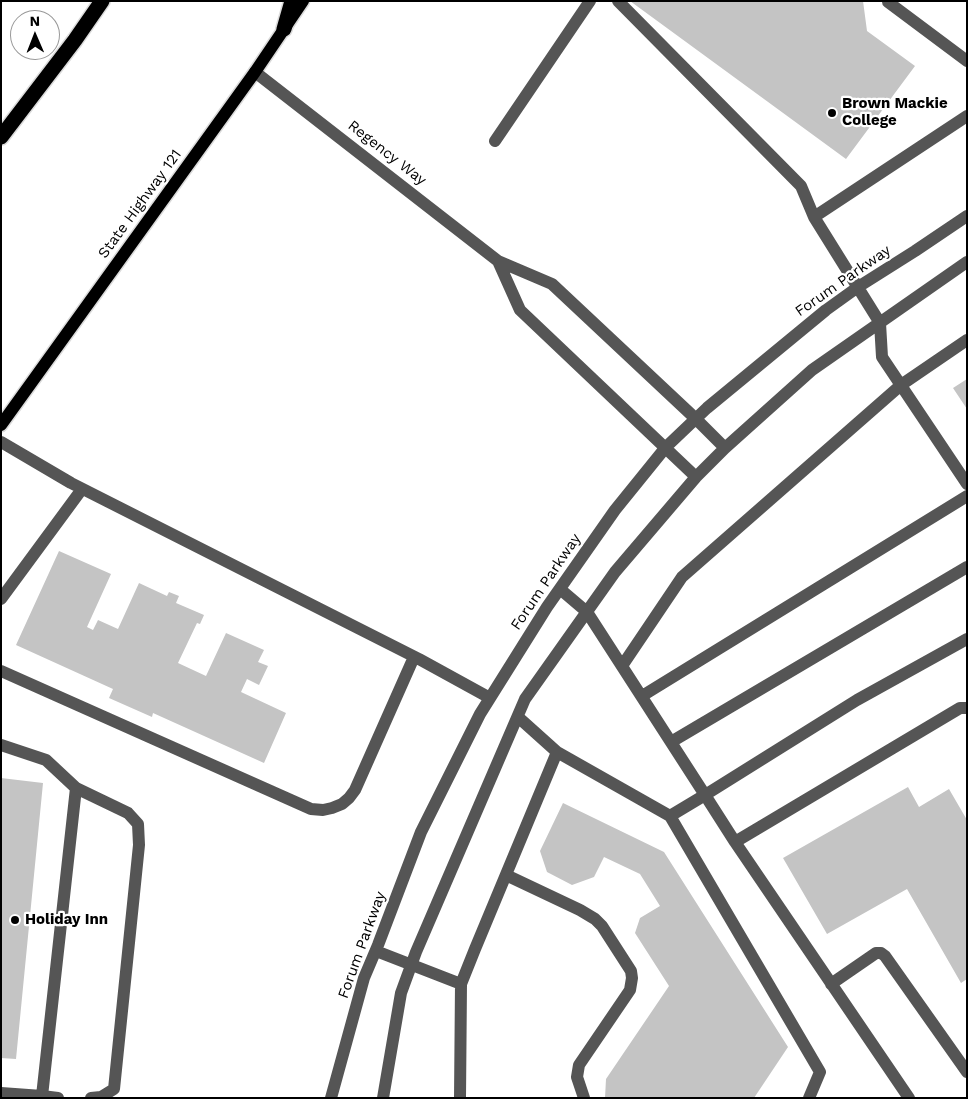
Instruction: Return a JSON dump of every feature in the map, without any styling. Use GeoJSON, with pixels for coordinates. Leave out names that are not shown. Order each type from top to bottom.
{"type":"FeatureCollection","features":[{"type":"Feature","properties":{"kind":"highway"},"geometry":{"type":"LineString","coordinates":[[1,137],[102,1]]}},
{"type":"Feature","properties":{"kind":"highway"},"geometry":{"type":"LineString","coordinates":[[284,29],[292,1]]}},
{"type":"Feature","properties":{"kind":"main road","name":"State Highway 121"},"geometry":{"type":"LineString","coordinates":[[1,425],[255,72],[303,1]]}},
{"type":"Feature","properties":{"kind":"street"},"geometry":{"type":"LineString","coordinates":[[494,141],[590,1]]}},
{"type":"Feature","properties":{"kind":"street"},"geometry":{"type":"LineString","coordinates":[[618,1],[801,186],[814,216],[880,323],[882,356],[967,484]]}},
{"type":"Feature","properties":{"kind":"street"},"geometry":{"type":"LineString","coordinates":[[888,1],[967,61]]}},
{"type":"Feature","properties":{"kind":"street","name":"Regency Way"},"geometry":{"type":"LineString","coordinates":[[255,72],[498,261],[552,284],[726,448]]}},
{"type":"Feature","properties":{"kind":"street"},"geometry":{"type":"LineString","coordinates":[[814,216],[967,116]]}},
{"type":"Feature","properties":{"kind":"street","name":"Forum Parkway"},"geometry":{"type":"LineString","coordinates":[[331,1098],[364,978],[421,832],[480,714],[547,607],[615,510],[666,448],[707,408],[826,310],[967,216]]}},
{"type":"Feature","properties":{"kind":"street","name":"Regency Way"},"geometry":{"type":"LineString","coordinates":[[498,261],[520,310],[696,477]]}},
{"type":"Feature","properties":{"kind":"street"},"geometry":{"type":"LineString","coordinates":[[383,1098],[401,993],[525,699],[615,572],[696,477],[812,370],[967,262]]}},
{"type":"Feature","properties":{"kind":"street"},"geometry":{"type":"LineString","coordinates":[[622,666],[682,578],[901,385],[967,340]]}},
{"type":"Feature","properties":{"kind":"street"},"geometry":{"type":"LineString","coordinates":[[1,442],[70,483],[414,657],[490,698]]}},
{"type":"Feature","properties":{"kind":"street"},"geometry":{"type":"LineString","coordinates":[[1,599],[82,488]]}},
{"type":"Feature","properties":{"kind":"street"},"geometry":{"type":"LineString","coordinates":[[642,696],[967,496]]}},
{"type":"Feature","properties":{"kind":"street"},"geometry":{"type":"LineString","coordinates":[[672,742],[967,567]]}},
{"type":"Feature","properties":{"kind":"street"},"geometry":{"type":"LineString","coordinates":[[560,589],[587,612],[706,794],[735,842],[908,1098]]}},
{"type":"Feature","properties":{"kind":"street"},"geometry":{"type":"LineString","coordinates":[[670,816],[857,700],[967,639]]}},
{"type":"Feature","properties":{"kind":"street"},"geometry":{"type":"LineString","coordinates":[[1,671],[311,809],[323,810],[342,804],[355,790],[414,657]]}},
{"type":"Feature","properties":{"kind":"street"},"geometry":{"type":"LineString","coordinates":[[735,842],[960,708],[967,708]]}},
{"type":"Feature","properties":{"kind":"street"},"geometry":{"type":"LineString","coordinates":[[518,716],[557,752],[670,816],[820,1072],[809,1098]]}},
{"type":"Feature","properties":{"kind":"street"},"geometry":{"type":"LineString","coordinates":[[1,746],[46,760],[76,788],[128,813],[138,824],[139,845],[114,1089],[102,1097],[91,1098]]}},
{"type":"Feature","properties":{"kind":"street"},"geometry":{"type":"LineString","coordinates":[[460,1098],[462,984],[557,752]]}},
{"type":"Feature","properties":{"kind":"street"},"geometry":{"type":"LineString","coordinates":[[42,1097],[76,788]]}},
{"type":"Feature","properties":{"kind":"street"},"geometry":{"type":"LineString","coordinates":[[506,875],[596,919],[631,971],[630,990],[579,1065],[577,1077],[584,1098]]}},
{"type":"Feature","properties":{"kind":"street"},"geometry":{"type":"LineString","coordinates":[[376,951],[462,984]]}},
{"type":"Feature","properties":{"kind":"street"},"geometry":{"type":"LineString","coordinates":[[831,984],[876,953],[881,953],[967,1072]]}},
{"type":"Feature","properties":{"kind":"street"},"geometry":{"type":"LineString","coordinates":[[1,1093],[58,1098]]}},
{"type":"Feature","properties":{"kind":"building","name":"Brown Mackie College"},"geometry":{"type":"Polygon","coordinates":[[[630,1],[863,1],[867,31],[915,66],[846,159],[630,1]]]}},
{"type":"Feature","properties":{"kind":"building"},"geometry":{"type":"Polygon","coordinates":[[[967,379],[967,409],[953,388],[967,379]]]}},
{"type":"Feature","properties":{"kind":"building"},"geometry":{"type":"Polygon","coordinates":[[[59,551],[111,574],[87,627],[93,630],[98,620],[118,629],[139,583],[167,596],[169,592],[179,596],[176,603],[204,615],[200,624],[197,623],[178,663],[206,676],[226,633],[264,650],[258,662],[268,666],[259,685],[247,679],[241,692],[286,713],[264,763],[153,713],[152,717],[109,698],[113,689],[16,645],[59,551]]]}},
{"type":"Feature","properties":{"kind":"building","name":"Holiday Inn"},"geometry":{"type":"Polygon","coordinates":[[[1,778],[43,783],[16,1059],[1,1058],[1,778]]]}},
{"type":"Feature","properties":{"kind":"building"},"geometry":{"type":"Polygon","coordinates":[[[908,787],[919,807],[949,789],[967,820],[967,979],[961,983],[907,889],[827,934],[783,858],[908,787]]]}},
{"type":"Feature","properties":{"kind":"building"},"geometry":{"type":"Polygon","coordinates":[[[563,803],[664,852],[788,1047],[754,1098],[605,1098],[606,1079],[669,986],[635,933],[640,918],[660,906],[640,874],[604,857],[594,877],[572,885],[547,872],[540,851],[563,803]]]}},
{"type":"Feature","properties":{"kind":"place","name":"Brown Mackie College"},"geometry":{"type":"Point","coordinates":[832,113]}},
{"type":"Feature","properties":{"kind":"place","name":"Holiday Inn"},"geometry":{"type":"Point","coordinates":[15,920]}}]}
